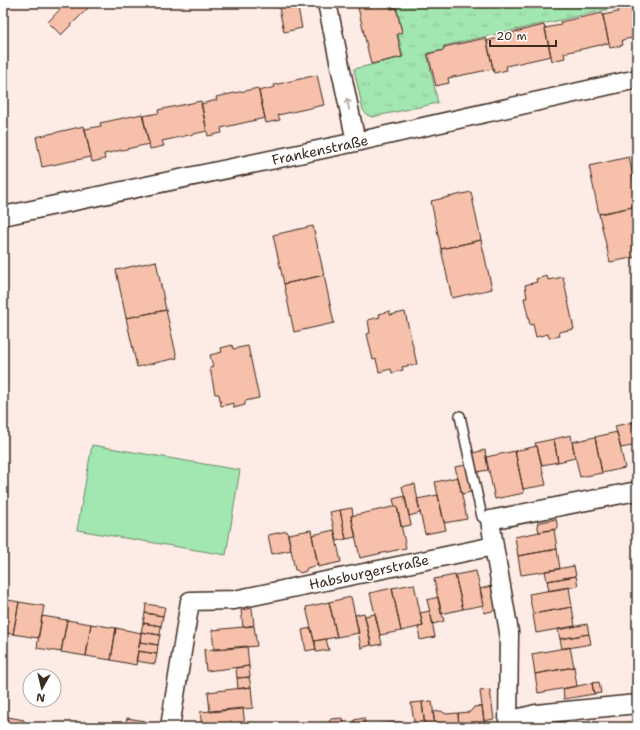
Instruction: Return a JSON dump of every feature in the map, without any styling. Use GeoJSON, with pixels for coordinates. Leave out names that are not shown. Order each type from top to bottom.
{"type":"FeatureCollection","features":[{"type":"Feature","properties":{"kind":"street"},"geometry":{"type":"LineString","coordinates":[[326,3],[356,142]]}},
{"type":"Feature","properties":{"kind":"street","name":"Frankenstraße"},"geometry":{"type":"LineString","coordinates":[[3,216],[356,142],[637,79]]}},
{"type":"Feature","properties":{"kind":"street"},"geometry":{"type":"LineString","coordinates":[[637,491],[490,520],[509,632],[508,724],[536,714],[637,704]]}},
{"type":"Feature","properties":{"kind":"street","name":"Habsburgerstraße"},"geometry":{"type":"LineString","coordinates":[[170,727],[190,601],[234,600],[494,546]]}},
{"type":"Feature","properties":{"kind":"lane"},"geometry":{"type":"LineString","coordinates":[[460,416],[482,517],[490,520]]}},
{"type":"Feature","properties":{"kind":"green space"},"geometry":{"type":"Polygon","coordinates":[[[391,3],[637,3],[443,46],[444,50],[427,53],[438,103],[372,117],[367,115],[363,110],[354,69],[403,57],[398,34],[402,33],[397,7],[392,8],[391,3]]]}},
{"type":"Feature","properties":{"kind":"green space"},"geometry":{"type":"Polygon","coordinates":[[[92,445],[240,470],[226,555],[77,530],[92,445]]]}},
{"type":"Feature","properties":{"kind":"building"},"geometry":{"type":"Polygon","coordinates":[[[66,3],[93,3],[61,35],[48,22],[66,3]]]}},
{"type":"Feature","properties":{"kind":"building"},"geometry":{"type":"Polygon","coordinates":[[[278,3],[297,3],[302,28],[284,32],[278,3]]]}},
{"type":"Feature","properties":{"kind":"building"},"geometry":{"type":"Polygon","coordinates":[[[357,3],[390,3],[391,9],[396,8],[402,32],[397,34],[402,57],[371,64],[357,3]]]}},
{"type":"Feature","properties":{"kind":"building"},"geometry":{"type":"Polygon","coordinates":[[[637,5],[637,37],[622,40],[623,45],[610,48],[603,15],[618,12],[618,9],[637,5]]]}},
{"type":"Feature","properties":{"kind":"building"},"geometry":{"type":"Polygon","coordinates":[[[602,13],[609,43],[564,53],[565,58],[552,61],[545,28],[561,25],[560,22],[602,13]]]}},
{"type":"Feature","properties":{"kind":"building"},"geometry":{"type":"Polygon","coordinates":[[[544,25],[551,56],[506,66],[507,70],[494,73],[487,41],[502,37],[502,35],[544,25]]]}},
{"type":"Feature","properties":{"kind":"building"},"geometry":{"type":"Polygon","coordinates":[[[486,38],[493,69],[448,78],[449,83],[436,86],[428,54],[444,50],[444,47],[486,38]]]}},
{"type":"Feature","properties":{"kind":"building"},"geometry":{"type":"Polygon","coordinates":[[[317,75],[324,105],[278,115],[280,120],[266,123],[259,91],[275,87],[274,85],[317,75]]]}},
{"type":"Feature","properties":{"kind":"building"},"geometry":{"type":"Polygon","coordinates":[[[258,88],[265,118],[221,128],[222,133],[208,136],[201,104],[217,100],[216,97],[258,88]]]}},
{"type":"Feature","properties":{"kind":"building"},"geometry":{"type":"Polygon","coordinates":[[[201,101],[207,131],[162,141],[164,146],[150,149],[143,116],[159,113],[158,110],[201,101]]]}},
{"type":"Feature","properties":{"kind":"building"},"geometry":{"type":"Polygon","coordinates":[[[142,114],[149,144],[104,154],[105,159],[92,162],[85,129],[101,126],[100,123],[142,114]]]}},
{"type":"Feature","properties":{"kind":"building"},"geometry":{"type":"Polygon","coordinates":[[[84,126],[91,157],[42,167],[36,137],[84,126]]]}},
{"type":"Feature","properties":{"kind":"building"},"geometry":{"type":"Polygon","coordinates":[[[629,157],[637,196],[637,206],[599,214],[589,166],[629,157]]]}},
{"type":"Feature","properties":{"kind":"building"},"geometry":{"type":"Polygon","coordinates":[[[471,192],[481,240],[441,249],[431,201],[471,192]]]}},
{"type":"Feature","properties":{"kind":"building"},"geometry":{"type":"Polygon","coordinates":[[[637,206],[637,257],[610,262],[599,214],[637,206]]]}},
{"type":"Feature","properties":{"kind":"building"},"geometry":{"type":"Polygon","coordinates":[[[313,226],[324,275],[284,284],[273,235],[313,226]]]}},
{"type":"Feature","properties":{"kind":"building"},"geometry":{"type":"Polygon","coordinates":[[[481,240],[492,289],[452,298],[441,249],[481,240]]]}},
{"type":"Feature","properties":{"kind":"building"},"geometry":{"type":"Polygon","coordinates":[[[156,261],[166,310],[126,318],[116,270],[156,261]]]}},
{"type":"Feature","properties":{"kind":"building"},"geometry":{"type":"Polygon","coordinates":[[[324,275],[334,323],[294,332],[284,284],[324,275]]]}},
{"type":"Feature","properties":{"kind":"building"},"geometry":{"type":"Polygon","coordinates":[[[547,276],[548,280],[563,277],[574,329],[559,332],[560,336],[549,338],[548,334],[536,337],[533,324],[530,325],[524,298],[527,298],[525,285],[537,282],[536,279],[547,276]]]}},
{"type":"Feature","properties":{"kind":"building"},"geometry":{"type":"Polygon","coordinates":[[[166,310],[177,358],[137,367],[126,318],[166,310]]]}},
{"type":"Feature","properties":{"kind":"building"},"geometry":{"type":"Polygon","coordinates":[[[390,311],[390,315],[405,312],[417,364],[402,367],[403,370],[392,373],[391,369],[379,372],[376,359],[373,360],[367,334],[370,333],[368,320],[380,317],[379,314],[390,311]]]}},
{"type":"Feature","properties":{"kind":"building"},"geometry":{"type":"Polygon","coordinates":[[[232,345],[233,349],[248,346],[259,398],[245,401],[245,405],[234,408],[234,403],[221,406],[219,394],[215,394],[210,368],[213,367],[210,355],[222,352],[221,348],[232,345]]]}},
{"type":"Feature","properties":{"kind":"building"},"geometry":{"type":"Polygon","coordinates":[[[637,421],[637,442],[633,422],[637,421]]]}},
{"type":"Feature","properties":{"kind":"building"},"geometry":{"type":"Polygon","coordinates":[[[633,422],[637,445],[621,448],[615,426],[633,422]]]}},
{"type":"Feature","properties":{"kind":"building"},"geometry":{"type":"Polygon","coordinates":[[[617,432],[625,468],[602,473],[595,437],[617,432]]]}},
{"type":"Feature","properties":{"kind":"building"},"geometry":{"type":"Polygon","coordinates":[[[571,435],[575,458],[558,462],[554,439],[571,435]]]}},
{"type":"Feature","properties":{"kind":"building"},"geometry":{"type":"Polygon","coordinates":[[[595,437],[602,473],[580,477],[572,442],[595,437]]]}},
{"type":"Feature","properties":{"kind":"building"},"geometry":{"type":"Polygon","coordinates":[[[554,439],[558,462],[542,465],[535,443],[554,439]]]}},
{"type":"Feature","properties":{"kind":"building"},"geometry":{"type":"Polygon","coordinates":[[[537,446],[546,485],[523,489],[515,451],[537,446]]]}},
{"type":"Feature","properties":{"kind":"building"},"geometry":{"type":"Polygon","coordinates":[[[485,450],[488,470],[477,472],[473,453],[485,450]]]}},
{"type":"Feature","properties":{"kind":"building"},"geometry":{"type":"Polygon","coordinates":[[[515,451],[524,493],[495,499],[486,457],[515,451]]]}},
{"type":"Feature","properties":{"kind":"building"},"geometry":{"type":"Polygon","coordinates":[[[466,465],[471,492],[462,494],[455,467],[466,465]]]}},
{"type":"Feature","properties":{"kind":"building"},"geometry":{"type":"Polygon","coordinates":[[[458,477],[467,519],[444,523],[435,482],[458,477]]]}},
{"type":"Feature","properties":{"kind":"building"},"geometry":{"type":"Polygon","coordinates":[[[415,484],[420,513],[409,516],[402,486],[415,484]]]}},
{"type":"Feature","properties":{"kind":"building"},"geometry":{"type":"Polygon","coordinates":[[[438,495],[446,530],[425,534],[417,499],[438,495]]]}},
{"type":"Feature","properties":{"kind":"building"},"geometry":{"type":"Polygon","coordinates":[[[405,496],[411,525],[401,527],[397,506],[395,507],[393,499],[405,496]]]}},
{"type":"Feature","properties":{"kind":"building"},"geometry":{"type":"Polygon","coordinates":[[[397,506],[406,548],[360,558],[351,516],[397,506]]]}},
{"type":"Feature","properties":{"kind":"building"},"geometry":{"type":"Polygon","coordinates":[[[352,508],[353,515],[351,516],[356,537],[346,539],[340,510],[352,508]]]}},
{"type":"Feature","properties":{"kind":"building"},"geometry":{"type":"Polygon","coordinates":[[[340,510],[346,539],[337,541],[330,512],[340,510]]]}},
{"type":"Feature","properties":{"kind":"building"},"geometry":{"type":"Polygon","coordinates":[[[556,519],[558,529],[539,532],[537,523],[556,519]]]}},
{"type":"Feature","properties":{"kind":"building"},"geometry":{"type":"Polygon","coordinates":[[[554,529],[557,549],[518,556],[515,537],[554,529]]]}},
{"type":"Feature","properties":{"kind":"building"},"geometry":{"type":"Polygon","coordinates":[[[311,530],[318,565],[307,568],[306,571],[300,573],[295,570],[288,534],[311,530]]]}},
{"type":"Feature","properties":{"kind":"building"},"geometry":{"type":"Polygon","coordinates":[[[334,530],[341,562],[318,567],[312,535],[334,530]]]}},
{"type":"Feature","properties":{"kind":"building"},"geometry":{"type":"Polygon","coordinates":[[[287,531],[291,550],[272,554],[268,535],[287,531]]]}},
{"type":"Feature","properties":{"kind":"building"},"geometry":{"type":"Polygon","coordinates":[[[557,549],[560,569],[521,575],[518,556],[557,549]]]}},
{"type":"Feature","properties":{"kind":"building"},"geometry":{"type":"Polygon","coordinates":[[[574,566],[576,576],[547,581],[545,571],[574,566]]]}},
{"type":"Feature","properties":{"kind":"building"},"geometry":{"type":"Polygon","coordinates":[[[476,571],[484,605],[463,609],[455,575],[476,571]]]}},
{"type":"Feature","properties":{"kind":"building"},"geometry":{"type":"Polygon","coordinates":[[[455,575],[463,609],[441,614],[434,579],[455,575]]]}},
{"type":"Feature","properties":{"kind":"building"},"geometry":{"type":"Polygon","coordinates":[[[576,576],[578,586],[549,591],[547,581],[576,576]]]}},
{"type":"Feature","properties":{"kind":"building"},"geometry":{"type":"Polygon","coordinates":[[[414,584],[423,626],[401,631],[392,588],[414,584]]]}},
{"type":"Feature","properties":{"kind":"building"},"geometry":{"type":"Polygon","coordinates":[[[491,586],[496,610],[484,613],[480,589],[491,586]]]}},
{"type":"Feature","properties":{"kind":"building"},"geometry":{"type":"Polygon","coordinates":[[[569,587],[572,607],[533,614],[529,594],[569,587]]]}},
{"type":"Feature","properties":{"kind":"building"},"geometry":{"type":"Polygon","coordinates":[[[392,588],[401,631],[380,635],[370,593],[392,588]]]}},
{"type":"Feature","properties":{"kind":"building"},"geometry":{"type":"Polygon","coordinates":[[[351,597],[359,633],[337,637],[329,602],[351,597]]]}},
{"type":"Feature","properties":{"kind":"building"},"geometry":{"type":"Polygon","coordinates":[[[438,597],[444,621],[433,624],[427,600],[438,597]]]}},
{"type":"Feature","properties":{"kind":"building"},"geometry":{"type":"Polygon","coordinates":[[[3,599],[19,602],[13,634],[3,632],[3,599]]]}},
{"type":"Feature","properties":{"kind":"building"},"geometry":{"type":"Polygon","coordinates":[[[19,602],[44,606],[38,638],[13,634],[19,602]]]}},
{"type":"Feature","properties":{"kind":"building"},"geometry":{"type":"Polygon","coordinates":[[[329,602],[337,637],[314,641],[306,607],[329,602]]]}},
{"type":"Feature","properties":{"kind":"building"},"geometry":{"type":"Polygon","coordinates":[[[146,604],[165,607],[163,616],[145,613],[146,604]]]}},
{"type":"Feature","properties":{"kind":"building"},"geometry":{"type":"Polygon","coordinates":[[[572,607],[575,626],[536,633],[533,614],[572,607]]]}},
{"type":"Feature","properties":{"kind":"building"},"geometry":{"type":"Polygon","coordinates":[[[252,608],[254,625],[243,627],[241,610],[252,608]]]}},
{"type":"Feature","properties":{"kind":"building"},"geometry":{"type":"Polygon","coordinates":[[[430,611],[435,637],[420,640],[418,627],[423,626],[420,613],[430,611]]]}},
{"type":"Feature","properties":{"kind":"building"},"geometry":{"type":"Polygon","coordinates":[[[145,613],[163,616],[161,626],[143,623],[145,613]]]}},
{"type":"Feature","properties":{"kind":"building"},"geometry":{"type":"Polygon","coordinates":[[[364,613],[371,645],[361,648],[355,615],[364,613]]]}},
{"type":"Feature","properties":{"kind":"building"},"geometry":{"type":"Polygon","coordinates":[[[375,614],[382,644],[372,646],[365,616],[375,614]]]}},
{"type":"Feature","properties":{"kind":"building"},"geometry":{"type":"Polygon","coordinates":[[[42,616],[67,620],[61,652],[37,648],[42,616]]]}},
{"type":"Feature","properties":{"kind":"building"},"geometry":{"type":"Polygon","coordinates":[[[67,620],[91,624],[86,656],[61,652],[67,620]]]}},
{"type":"Feature","properties":{"kind":"building"},"geometry":{"type":"Polygon","coordinates":[[[143,623],[161,626],[160,635],[141,632],[143,623]]]}},
{"type":"Feature","properties":{"kind":"building"},"geometry":{"type":"Polygon","coordinates":[[[91,624],[116,628],[111,660],[86,656],[91,624]]]}},
{"type":"Feature","properties":{"kind":"building"},"geometry":{"type":"Polygon","coordinates":[[[587,624],[589,634],[560,639],[558,630],[587,624]]]}},
{"type":"Feature","properties":{"kind":"building"},"geometry":{"type":"Polygon","coordinates":[[[254,626],[257,646],[214,650],[212,630],[254,626]]]}},
{"type":"Feature","properties":{"kind":"building"},"geometry":{"type":"Polygon","coordinates":[[[116,628],[141,633],[136,665],[111,660],[116,628]]]}},
{"type":"Feature","properties":{"kind":"building"},"geometry":{"type":"Polygon","coordinates":[[[311,628],[316,649],[306,651],[302,630],[311,628]]]}},
{"type":"Feature","properties":{"kind":"building"},"geometry":{"type":"Polygon","coordinates":[[[141,632],[160,635],[158,645],[140,642],[141,632]]]}},
{"type":"Feature","properties":{"kind":"building"},"geometry":{"type":"Polygon","coordinates":[[[589,634],[591,644],[562,649],[560,639],[589,634]]]}},
{"type":"Feature","properties":{"kind":"building"},"geometry":{"type":"Polygon","coordinates":[[[326,639],[329,650],[316,652],[315,641],[326,639]]]}},
{"type":"Feature","properties":{"kind":"building"},"geometry":{"type":"Polygon","coordinates":[[[140,642],[158,645],[157,654],[138,651],[140,642]]]}},
{"type":"Feature","properties":{"kind":"building"},"geometry":{"type":"Polygon","coordinates":[[[247,646],[249,666],[206,671],[204,650],[247,646]]]}},
{"type":"Feature","properties":{"kind":"building"},"geometry":{"type":"Polygon","coordinates":[[[570,647],[574,667],[535,674],[532,654],[570,647]]]}},
{"type":"Feature","properties":{"kind":"building"},"geometry":{"type":"Polygon","coordinates":[[[138,651],[157,654],[155,664],[136,661],[138,651]]]}},
{"type":"Feature","properties":{"kind":"building"},"geometry":{"type":"Polygon","coordinates":[[[249,666],[250,677],[237,678],[236,668],[249,666]]]}},
{"type":"Feature","properties":{"kind":"building"},"geometry":{"type":"Polygon","coordinates":[[[574,667],[577,686],[538,693],[535,674],[574,667]]]}},
{"type":"Feature","properties":{"kind":"building"},"geometry":{"type":"Polygon","coordinates":[[[249,677],[251,687],[238,689],[237,678],[249,677]]]}},
{"type":"Feature","properties":{"kind":"building"},"geometry":{"type":"Polygon","coordinates":[[[599,682],[601,693],[594,694],[592,683],[599,682]]]}},
{"type":"Feature","properties":{"kind":"building"},"geometry":{"type":"Polygon","coordinates":[[[592,683],[594,694],[564,699],[563,689],[592,683]]]}},
{"type":"Feature","properties":{"kind":"building"},"geometry":{"type":"Polygon","coordinates":[[[251,687],[253,708],[210,712],[208,692],[251,687]]]}},
{"type":"Feature","properties":{"kind":"building"},"geometry":{"type":"Polygon","coordinates":[[[490,690],[494,719],[484,721],[480,691],[490,690]]]}},
{"type":"Feature","properties":{"kind":"building"},"geometry":{"type":"Polygon","coordinates":[[[432,701],[435,726],[425,727],[422,702],[432,701]]]}},
{"type":"Feature","properties":{"kind":"building"},"geometry":{"type":"Polygon","coordinates":[[[422,702],[425,727],[415,727],[411,703],[422,702]]]}},
{"type":"Feature","properties":{"kind":"building"},"geometry":{"type":"Polygon","coordinates":[[[482,706],[485,727],[459,727],[458,713],[470,712],[474,707],[482,706]]]}},
{"type":"Feature","properties":{"kind":"building"},"geometry":{"type":"Polygon","coordinates":[[[243,708],[245,727],[202,727],[200,712],[243,708]]]}},
{"type":"Feature","properties":{"kind":"building"},"geometry":{"type":"Polygon","coordinates":[[[441,711],[446,714],[458,713],[459,727],[435,727],[433,712],[441,711]]]}},
{"type":"Feature","properties":{"kind":"building"},"geometry":{"type":"Polygon","coordinates":[[[3,716],[24,720],[23,727],[3,727],[3,716]]]}},
{"type":"Feature","properties":{"kind":"building"},"geometry":{"type":"Polygon","coordinates":[[[127,718],[145,721],[144,727],[125,727],[127,718]]]}},
{"type":"Feature","properties":{"kind":"building"},"geometry":{"type":"Polygon","coordinates":[[[343,718],[344,726],[329,727],[328,723],[331,719],[343,718]]]}},
{"type":"Feature","properties":{"kind":"building"},"geometry":{"type":"Polygon","coordinates":[[[364,718],[365,727],[355,727],[354,720],[364,718]]]}},
{"type":"Feature","properties":{"kind":"building"},"geometry":{"type":"Polygon","coordinates":[[[307,722],[311,725],[311,727],[295,727],[295,724],[307,722]]]}},
{"type":"Feature","properties":{"kind":"building"},"geometry":{"type":"Polygon","coordinates":[[[399,722],[404,725],[414,724],[415,727],[390,727],[389,723],[399,722]]]}},
{"type":"Feature","properties":{"kind":"building"},"geometry":{"type":"Polygon","coordinates":[[[328,723],[329,727],[311,727],[311,725],[328,723]]]}},
{"type":"Feature","properties":{"kind":"building"},"geometry":{"type":"Polygon","coordinates":[[[389,723],[390,727],[377,727],[379,724],[389,723]]]}}]}
